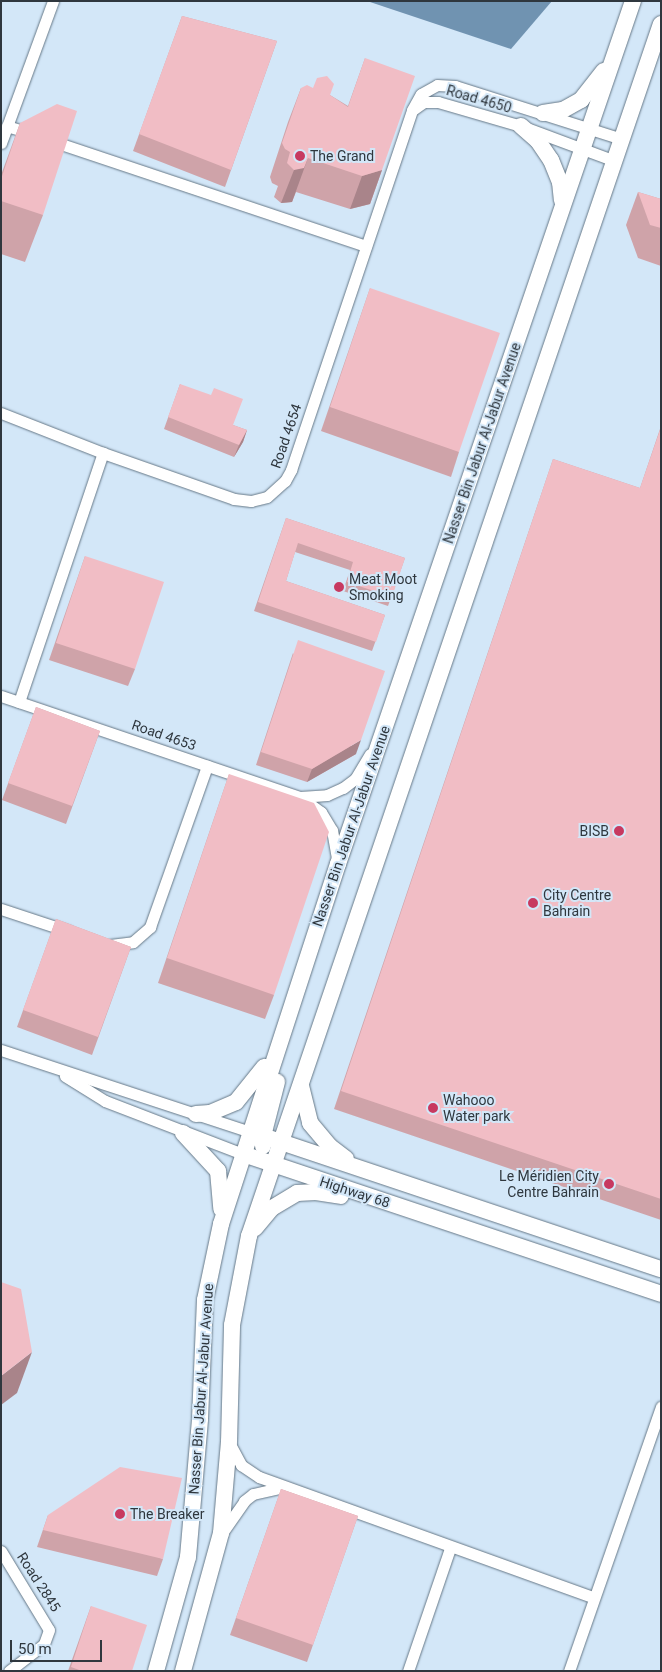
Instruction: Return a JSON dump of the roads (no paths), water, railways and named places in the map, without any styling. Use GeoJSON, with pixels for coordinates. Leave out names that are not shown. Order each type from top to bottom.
{"type":"FeatureCollection","features":[{"type":"Feature","properties":{"kind":"main road","name":"Nasser Bin Jabur Al-Jabur Avenue"},"geometry":{"type":"LineString","coordinates":[[156,1671],[188,1557],[200,1419],[205,1300],[221,1224],[243,1154],[257,1134],[276,1049],[582,148],[634,1]]}},
{"type":"Feature","properties":{"kind":"main road","name":"Nasser Bin Jabur Al-Jabur Avenue"},"geometry":{"type":"LineString","coordinates":[[183,1671],[221,1533],[229,1442],[232,1325],[249,1236],[279,1142],[661,24]]}},
{"type":"Feature","properties":{"kind":"main road"},"geometry":{"type":"LineString","coordinates":[[543,113],[563,110],[581,100],[615,55]]}},
{"type":"Feature","properties":{"kind":"main road"},"geometry":{"type":"LineString","coordinates":[[521,126],[538,142],[552,160],[560,182],[563,205]]}},
{"type":"Feature","properties":{"kind":"main road"},"geometry":{"type":"LineString","coordinates":[[272,1163],[264,1151],[257,1134],[279,1072],[282,1031]]}},
{"type":"Feature","properties":{"kind":"main road"},"geometry":{"type":"LineString","coordinates":[[196,1114],[210,1113],[236,1102],[254,1083],[276,1049]]}},
{"type":"Feature","properties":{"kind":"main road"},"geometry":{"type":"LineString","coordinates":[[301,1081],[304,1110],[310,1123],[328,1146],[356,1167]]}},
{"type":"Feature","properties":{"kind":"main road"},"geometry":{"type":"LineString","coordinates":[[183,1133],[218,1171],[221,1224]]}},
{"type":"Feature","properties":{"kind":"main road","name":"Highway 68"},"geometry":{"type":"LineString","coordinates":[[257,1134],[661,1269]]}},
{"type":"Feature","properties":{"kind":"main road","name":"Highway 68"},"geometry":{"type":"LineString","coordinates":[[243,1154],[661,1294]]}},
{"type":"Feature","properties":{"kind":"main road"},"geometry":{"type":"LineString","coordinates":[[249,1236],[272,1208],[297,1193],[361,1195]]}},
{"type":"Feature","properties":{"kind":"street"},"geometry":{"type":"LineString","coordinates":[[1,143],[53,1]]}},
{"type":"Feature","properties":{"kind":"street","name":"Road 4650"},"geometry":{"type":"LineString","coordinates":[[412,110],[421,94],[428,88],[446,84],[622,139]]}},
{"type":"Feature","properties":{"kind":"street","name":"Road 4650"},"geometry":{"type":"LineString","coordinates":[[412,110],[424,102],[438,102],[521,126],[615,161]]}},
{"type":"Feature","properties":{"kind":"street","name":"Road 4654"},"geometry":{"type":"LineString","coordinates":[[1,413],[102,453],[242,500],[267,497],[277,490],[291,470],[412,110]]}},
{"type":"Feature","properties":{"kind":"street"},"geometry":{"type":"LineString","coordinates":[[7,126],[366,246]]}},
{"type":"Feature","properties":{"kind":"street"},"geometry":{"type":"LineString","coordinates":[[19,702],[102,453]]}},
{"type":"Feature","properties":{"kind":"street","name":"Road 4653"},"geometry":{"type":"LineString","coordinates":[[1,696],[300,797],[321,812],[332,830],[338,864]]}},
{"type":"Feature","properties":{"kind":"street","name":"Road 4653"},"geometry":{"type":"LineString","coordinates":[[300,797],[327,795],[355,779],[382,735]]}},
{"type":"Feature","properties":{"kind":"street"},"geometry":{"type":"LineString","coordinates":[[102,943],[117,946],[132,942],[150,927],[207,766]]}},
{"type":"Feature","properties":{"kind":"street"},"geometry":{"type":"LineString","coordinates":[[1,909],[84,936]]}},
{"type":"Feature","properties":{"kind":"street","name":"Highway 68"},"geometry":{"type":"LineString","coordinates":[[2,1053],[257,1134]]}},
{"type":"Feature","properties":{"kind":"street","name":"Highway 68"},"geometry":{"type":"LineString","coordinates":[[58,1070],[92,1095],[183,1133],[243,1154]]}},
{"type":"Feature","properties":{"kind":"street"},"geometry":{"type":"LineString","coordinates":[[569,1671],[593,1597],[661,1407]]}},
{"type":"Feature","properties":{"kind":"street"},"geometry":{"type":"LineString","coordinates":[[229,1442],[241,1465],[249,1472],[450,1548],[593,1597]]}},
{"type":"Feature","properties":{"kind":"street"},"geometry":{"type":"LineString","coordinates":[[221,1533],[244,1501],[253,1494],[264,1489],[290,1487]]}},
{"type":"Feature","properties":{"kind":"street"},"geometry":{"type":"LineString","coordinates":[[408,1671],[450,1548]]}},
{"type":"Feature","properties":{"kind":"street","name":"Road 2845"},"geometry":{"type":"LineString","coordinates":[[1,1551],[49,1630],[44,1644],[9,1671]]}},
{"type":"Feature","properties":{"kind":"water"},"geometry":{"type":"Polygon","coordinates":[[[367,1],[552,1],[511,49],[367,1]]]}},
{"type":"Feature","properties":{"kind":"place","name":"The Grand"},"geometry":{"type":"Point","coordinates":[300,156]}},
{"type":"Feature","properties":{"kind":"place","name":"Meat Moot Smoking"},"geometry":{"type":"Point","coordinates":[339,587]}},
{"type":"Feature","properties":{"kind":"place","name":"BISB"},"geometry":{"type":"Point","coordinates":[619,831]}},
{"type":"Feature","properties":{"kind":"place","name":"City Centre Bahrain"},"geometry":{"type":"Point","coordinates":[533,903]}},
{"type":"Feature","properties":{"kind":"place","name":"Wahooo Water park"},"geometry":{"type":"Point","coordinates":[433,1108]}},
{"type":"Feature","properties":{"kind":"place","name":"Le Méridien City Centre Bahrain"},"geometry":{"type":"Point","coordinates":[609,1184]}},
{"type":"Feature","properties":{"kind":"place","name":"The Breaker"},"geometry":{"type":"Point","coordinates":[120,1514]}}]}
